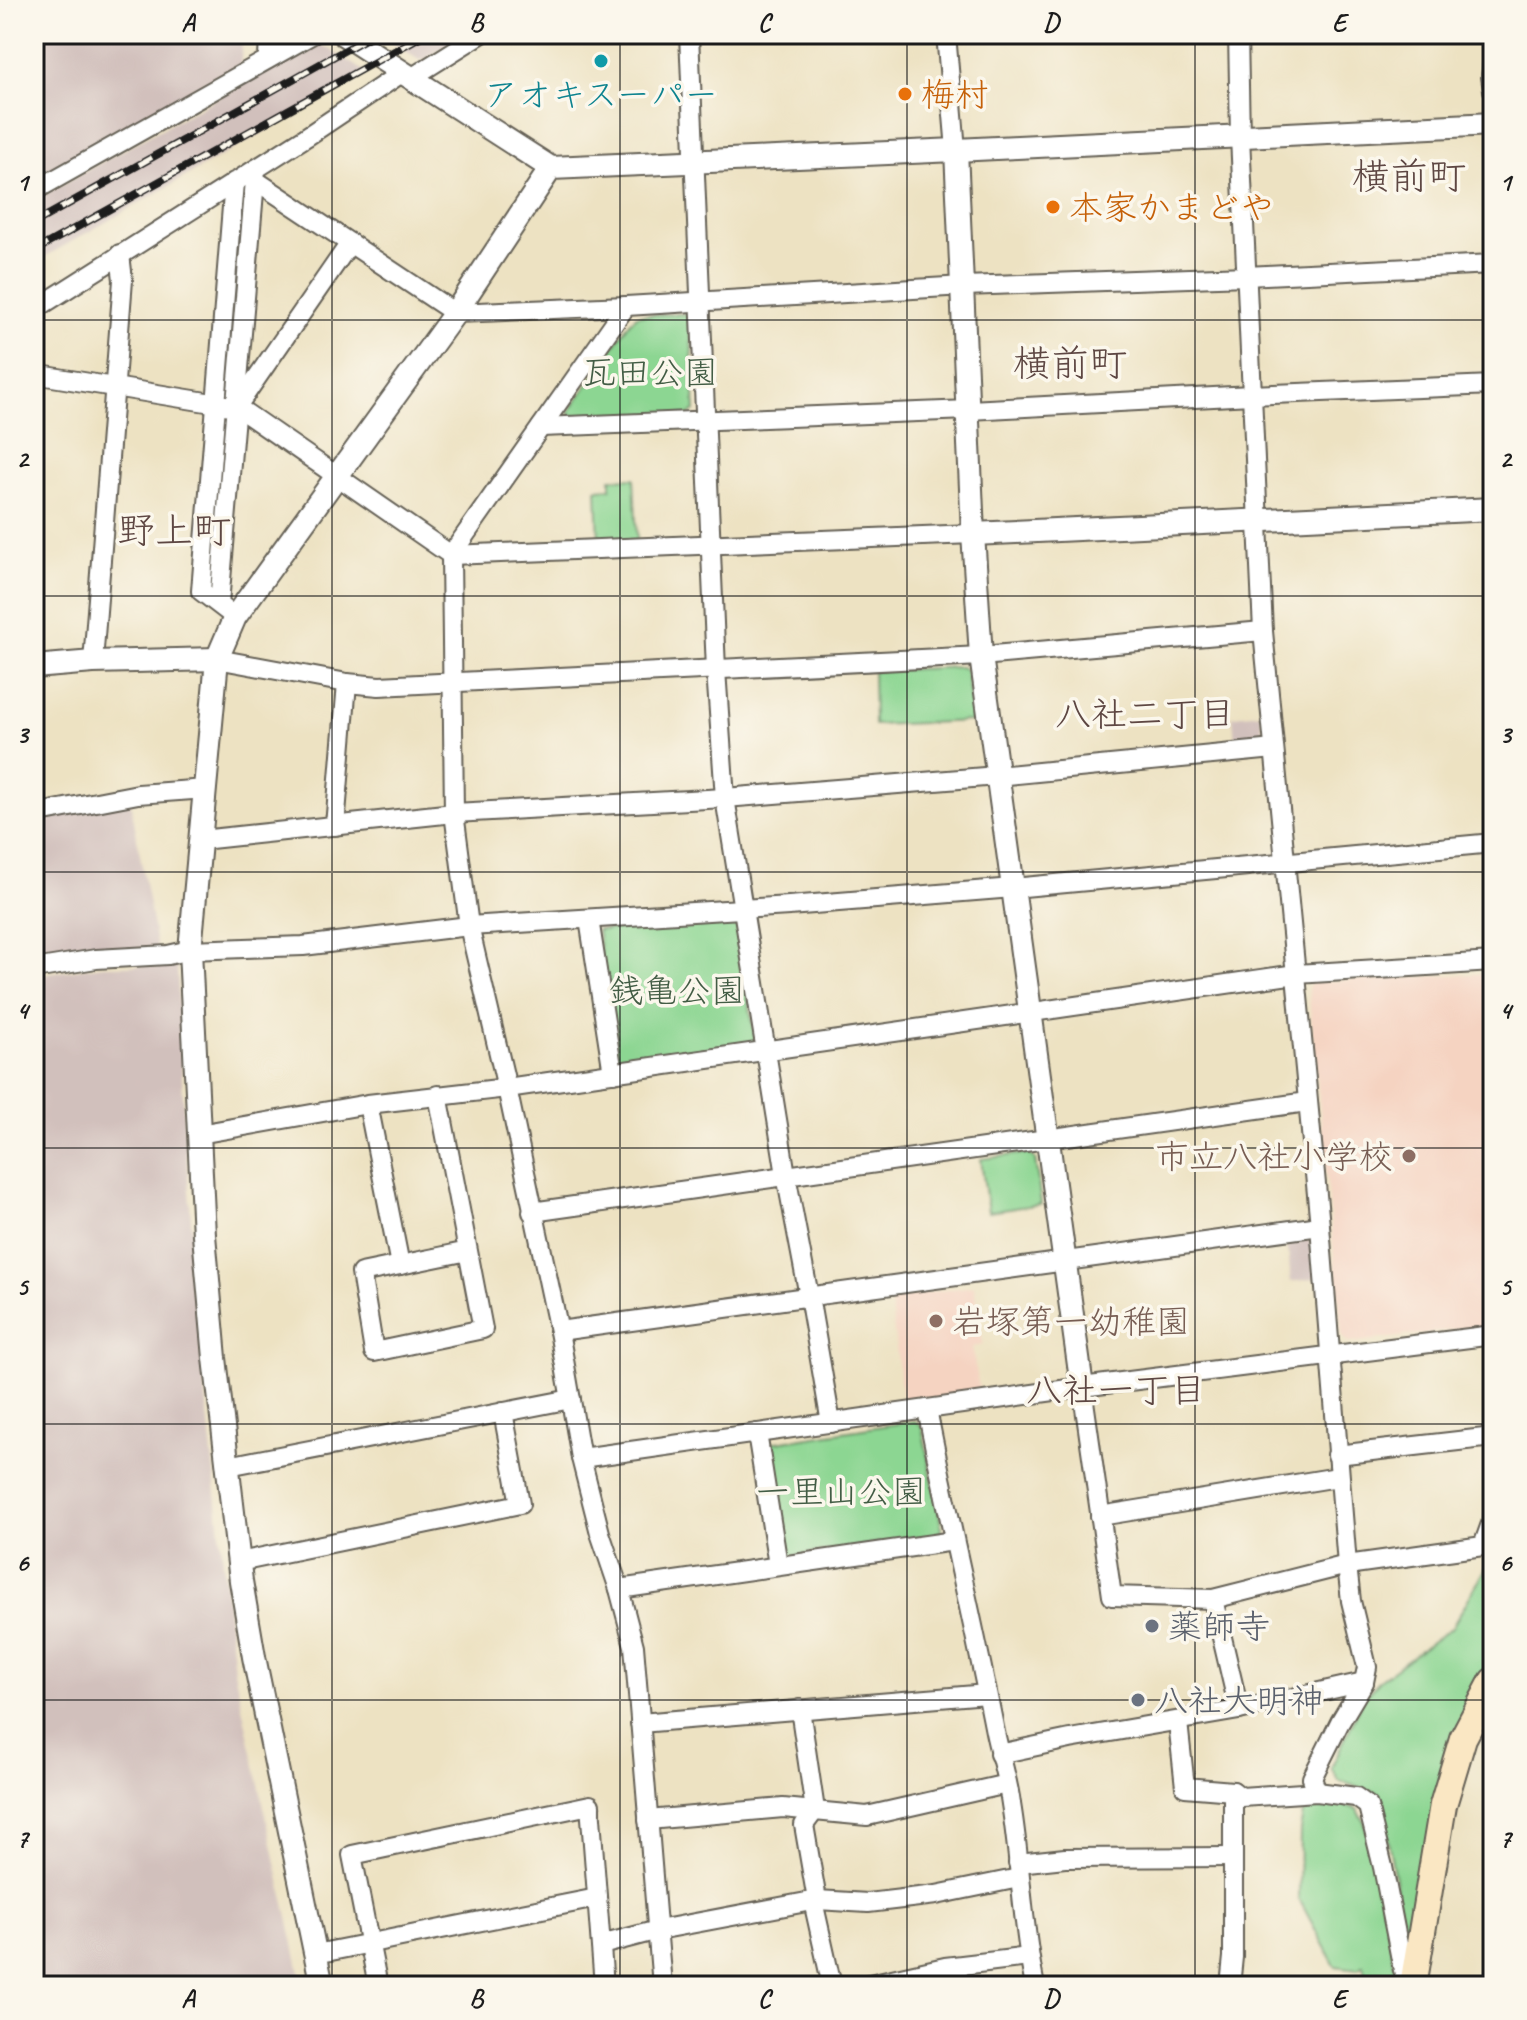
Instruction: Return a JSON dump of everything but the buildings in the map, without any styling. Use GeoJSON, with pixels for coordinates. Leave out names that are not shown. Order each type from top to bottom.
{"type":"FeatureCollection","features":[{"type":"Feature","properties":{"kind":"main road"},"geometry":{"type":"LineString","coordinates":[[1414,1983],[1443,1805],[1463,1738],[1493,1681]]}},
{"type":"Feature","properties":{"kind":"street"},"geometry":{"type":"LineString","coordinates":[[268,59],[269,34]]}},
{"type":"Feature","properties":{"kind":"street"},"geometry":{"type":"LineString","coordinates":[[34,191],[313,34]]}},
{"type":"Feature","properties":{"kind":"street"},"geometry":{"type":"LineString","coordinates":[[343,34],[551,168],[1493,124]]}},
{"type":"Feature","properties":{"kind":"street"},"geometry":{"type":"LineString","coordinates":[[34,310],[234,182],[255,174],[407,75],[481,34]]}},
{"type":"Feature","properties":{"kind":"street"},"geometry":{"type":"LineString","coordinates":[[689,34],[716,670],[725,798],[786,1175],[831,1423]]}},
{"type":"Feature","properties":{"kind":"street"},"geometry":{"type":"LineString","coordinates":[[946,34],[964,286],[981,656],[1112,1596],[1213,1599],[1347,1565],[1483,1546],[1493,1518]]}},
{"type":"Feature","properties":{"kind":"street"},"geometry":{"type":"LineString","coordinates":[[1238,34],[1263,631],[1320,1226],[1338,1477],[1351,1601],[1367,1667],[1364,1682],[1312,1778],[1317,1792]]}},
{"type":"Feature","properties":{"kind":"street"},"geometry":{"type":"LineString","coordinates":[[1493,63],[1493,90]]}},
{"type":"Feature","properties":{"kind":"street"},"geometry":{"type":"LineString","coordinates":[[322,1986],[254,1657],[239,1562],[204,1235],[190,950],[217,659],[227,610],[338,476],[455,313],[551,168]]}},
{"type":"Feature","properties":{"kind":"street"},"geometry":{"type":"LineString","coordinates":[[255,174],[350,243],[455,313],[964,286],[1493,264]]}},
{"type":"Feature","properties":{"kind":"street"},"geometry":{"type":"LineString","coordinates":[[227,610],[201,591],[255,174]]}},
{"type":"Feature","properties":{"kind":"street"},"geometry":{"type":"LineString","coordinates":[[226,404],[234,182]]}},
{"type":"Feature","properties":{"kind":"street"},"geometry":{"type":"LineString","coordinates":[[226,404],[350,243]]}},
{"type":"Feature","properties":{"kind":"street"},"geometry":{"type":"LineString","coordinates":[[93,662],[123,280],[120,254]]}},
{"type":"Feature","properties":{"kind":"street"},"geometry":{"type":"LineString","coordinates":[[626,306],[451,555],[454,813],[469,926],[559,1331],[581,1458],[634,1646],[662,1986]]}},
{"type":"Feature","properties":{"kind":"street"},"geometry":{"type":"LineString","coordinates":[[34,374],[226,404],[338,476],[451,555],[1257,522],[1493,509]]}},
{"type":"Feature","properties":{"kind":"street"},"geometry":{"type":"LineString","coordinates":[[541,427],[1493,385]]}},
{"type":"Feature","properties":{"kind":"street"},"geometry":{"type":"LineString","coordinates":[[34,667],[93,662],[217,659],[379,686],[981,656],[1263,631]]}},
{"type":"Feature","properties":{"kind":"street"},"geometry":{"type":"LineString","coordinates":[[335,826],[347,683]]}},
{"type":"Feature","properties":{"kind":"street"},"geometry":{"type":"LineString","coordinates":[[201,840],[454,813],[725,798],[1274,749]]}},
{"type":"Feature","properties":{"kind":"street"},"geometry":{"type":"LineString","coordinates":[[34,814],[138,794],[206,789]]}},
{"type":"Feature","properties":{"kind":"street"},"geometry":{"type":"LineString","coordinates":[[34,969],[96,959],[168,955],[190,950],[303,946],[469,926],[1013,888],[1493,843]]}},
{"type":"Feature","properties":{"kind":"street"},"geometry":{"type":"LineString","coordinates":[[589,919],[613,1073]]}},
{"type":"Feature","properties":{"kind":"street"},"geometry":{"type":"LineString","coordinates":[[199,1134],[368,1104],[507,1088],[1296,974],[1493,962]]}},
{"type":"Feature","properties":{"kind":"street"},"geometry":{"type":"LineString","coordinates":[[438,1095],[468,1251],[483,1329],[374,1352],[361,1273],[468,1251]]}},
{"type":"Feature","properties":{"kind":"street"},"geometry":{"type":"LineString","coordinates":[[532,1212],[1307,1102]]}},
{"type":"Feature","properties":{"kind":"street"},"geometry":{"type":"LineString","coordinates":[[368,1104],[400,1265]]}},
{"type":"Feature","properties":{"kind":"street"},"geometry":{"type":"LineString","coordinates":[[559,1331],[1320,1226]]}},
{"type":"Feature","properties":{"kind":"street"},"geometry":{"type":"LineString","coordinates":[[581,1458],[1082,1387],[1493,1335]]}},
{"type":"Feature","properties":{"kind":"street"},"geometry":{"type":"LineString","coordinates":[[228,1466],[571,1399]]}},
{"type":"Feature","properties":{"kind":"street"},"geometry":{"type":"LineString","coordinates":[[927,1409],[1011,1803],[1035,1986]]}},
{"type":"Feature","properties":{"kind":"street"},"geometry":{"type":"LineString","coordinates":[[239,1562],[520,1504],[503,1412]]}},
{"type":"Feature","properties":{"kind":"street"},"geometry":{"type":"LineString","coordinates":[[757,1433],[778,1565]]}},
{"type":"Feature","properties":{"kind":"street"},"geometry":{"type":"LineString","coordinates":[[1337,1455],[1493,1437]]}},
{"type":"Feature","properties":{"kind":"street"},"geometry":{"type":"LineString","coordinates":[[1100,1516],[1338,1477]]}},
{"type":"Feature","properties":{"kind":"street"},"geometry":{"type":"LineString","coordinates":[[619,1589],[954,1541]]}},
{"type":"Feature","properties":{"kind":"street"},"geometry":{"type":"LineString","coordinates":[[1213,1599],[1239,1710]]}},
{"type":"Feature","properties":{"kind":"street"},"geometry":{"type":"LineString","coordinates":[[999,1754],[1239,1710],[1364,1682]]}},
{"type":"Feature","properties":{"kind":"street"},"geometry":{"type":"LineString","coordinates":[[640,1723],[987,1694]]}},
{"type":"Feature","properties":{"kind":"street"},"geometry":{"type":"LineString","coordinates":[[800,1709],[815,1810],[804,1825],[832,1986]]}},
{"type":"Feature","properties":{"kind":"street"},"geometry":{"type":"LineString","coordinates":[[1178,1722],[1185,1787],[1233,1791],[1241,1797],[1317,1792],[1356,1797],[1368,1806],[1403,1970],[1414,1983]]}},
{"type":"Feature","properties":{"kind":"street"},"geometry":{"type":"LineString","coordinates":[[648,1820],[783,1808],[867,1816],[1007,1784]]}},
{"type":"Feature","properties":{"kind":"street"},"geometry":{"type":"LineString","coordinates":[[1230,1986],[1233,1957],[1233,1791]]}},
{"type":"Feature","properties":{"kind":"street"},"geometry":{"type":"LineString","coordinates":[[378,1986],[352,1855],[590,1805],[604,1986]]}},
{"type":"Feature","properties":{"kind":"street"},"geometry":{"type":"LineString","coordinates":[[601,1945],[658,1930],[815,1900],[868,1903],[936,1895],[1065,1858],[1233,1857]]}},
{"type":"Feature","properties":{"kind":"street"},"geometry":{"type":"LineString","coordinates":[[316,1954],[597,1898]]}},
{"type":"Feature","properties":{"kind":"street"},"geometry":{"type":"LineString","coordinates":[[861,1986],[945,1967],[1029,1957]]}},
{"type":"Feature","properties":{"kind":"shaded area"},"geometry":{"type":"Polygon","coordinates":[[[34,34],[243,34],[240,70],[34,184],[34,34]]]}},
{"type":"Feature","properties":{"kind":"shaded area"},"geometry":{"type":"Polygon","coordinates":[[[379,34],[465,34],[424,60],[419,60],[379,34]]]}},
{"type":"Feature","properties":{"kind":"shaded area"},"geometry":{"type":"Polygon","coordinates":[[[321,44],[367,73],[34,263],[34,200],[310,46],[321,44]]]}},
{"type":"Feature","properties":{"kind":"shaded area"},"geometry":{"type":"Polygon","coordinates":[[[1261,713],[1263,736],[1259,741],[1235,744],[1233,716],[1261,713]]]}},
{"type":"Feature","properties":{"kind":"shaded area"},"geometry":{"type":"Polygon","coordinates":[[[130,799],[157,950],[121,948],[34,959],[34,818],[130,799]]]}},
{"type":"Feature","properties":{"kind":"shaded area"},"geometry":{"type":"Polygon","coordinates":[[[177,965],[198,1318],[234,1670],[303,1986],[34,1986],[34,975],[103,966],[177,965]]]}},
{"type":"Feature","properties":{"kind":"shaded area","name":"市立八社小学校"},"geometry":{"type":"Polygon","coordinates":[[[1493,973],[1493,1325],[1349,1343],[1342,1336],[1308,988],[1313,982],[1493,973]]]}},
{"type":"Feature","properties":{"kind":"shaded area"},"geometry":{"type":"Polygon","coordinates":[[[1305,1237],[1311,1241],[1316,1278],[1291,1282],[1287,1239],[1305,1237]]]}},
{"type":"Feature","properties":{"kind":"shaded area","name":"岩塚第一幼稚園"},"geometry":{"type":"Polygon","coordinates":[[[974,1286],[983,1345],[972,1347],[980,1394],[903,1404],[890,1298],[974,1286]]]}},
{"type":"Feature","properties":{"kind":"green space","name":"瓦田公園"},"geometry":{"type":"Polygon","coordinates":[[[638,315],[690,315],[695,411],[688,415],[575,419],[569,412],[631,321],[638,315]]]}},
{"type":"Feature","properties":{"kind":"green space"},"geometry":{"type":"Polygon","coordinates":[[[634,478],[637,541],[599,543],[597,489],[611,488],[611,479],[634,478]]]}},
{"type":"Feature","properties":{"kind":"green space"},"geometry":{"type":"Polygon","coordinates":[[[961,667],[966,670],[973,721],[874,725],[873,671],[961,667]]]}},
{"type":"Feature","properties":{"kind":"green space","name":"銭亀公園"},"geometry":{"type":"Polygon","coordinates":[[[733,924],[738,930],[755,1039],[749,1044],[616,1063],[597,930],[733,924]]]}},
{"type":"Feature","properties":{"kind":"green space"},"geometry":{"type":"Polygon","coordinates":[[[1028,1153],[1035,1159],[1041,1204],[988,1212],[981,1159],[1028,1153]]]}},
{"type":"Feature","properties":{"kind":"green space","name":"一里山公園"},"geometry":{"type":"Polygon","coordinates":[[[915,1421],[922,1427],[942,1529],[940,1534],[786,1557],[764,1450],[770,1443],[915,1421]]]}},
{"type":"Feature","properties":{"kind":"green space"},"geometry":{"type":"Polygon","coordinates":[[[1493,1552],[1493,1662],[1461,1723],[1407,1948],[1380,1794],[1339,1781],[1331,1768],[1365,1696],[1381,1679],[1452,1627],[1493,1552]]]}},
{"type":"Feature","properties":{"kind":"green space"},"geometry":{"type":"Polygon","coordinates":[[[1306,1798],[1329,1800],[1357,1809],[1364,1820],[1399,1986],[1368,1986],[1363,1965],[1358,1969],[1335,1966],[1299,1899],[1300,1830],[1306,1798]]]}},
{"type":"Feature","properties":{"kind":"water"},"geometry":{"type":"Polygon","coordinates":[[[239,203],[247,204],[214,584],[207,584],[239,203]]]}},
{"type":"Feature","properties":{"kind":"railway"},"geometry":{"type":"LineString","coordinates":[[34,223],[374,34]]}},
{"type":"Feature","properties":{"kind":"railway"},"geometry":{"type":"LineString","coordinates":[[34,251],[425,34]]}},
{"type":"Feature","properties":{"kind":"place","name":"アオキスーパー"},"geometry":{"type":"Point","coordinates":[601,61]}},
{"type":"Feature","properties":{"kind":"place","name":"梅村"},"geometry":{"type":"Point","coordinates":[905,94]}},
{"type":"Feature","properties":{"kind":"place","name":"本家かまどや"},"geometry":{"type":"Point","coordinates":[1053,207]}},
{"type":"Feature","properties":{"kind":"place","name":"市立八社小学校"},"geometry":{"type":"Point","coordinates":[1409,1156]}},
{"type":"Feature","properties":{"kind":"place","name":"岩塚第一幼稚園"},"geometry":{"type":"Point","coordinates":[936,1321]}},
{"type":"Feature","properties":{"kind":"place","name":"薬師寺"},"geometry":{"type":"Point","coordinates":[1152,1626]}},
{"type":"Feature","properties":{"kind":"place","name":"八社大明神"},"geometry":{"type":"Point","coordinates":[1138,1700]}},
{"type":"Feature","properties":{"kind":"district","name":"横前町"},"geometry":{"type":"Point","coordinates":[1409,176]}},
{"type":"Feature","properties":{"kind":"district","name":"横前町"},"geometry":{"type":"Point","coordinates":[1070,363]}},
{"type":"Feature","properties":{"kind":"district","name":"野上町"},"geometry":{"type":"Point","coordinates":[174,530]}},
{"type":"Feature","properties":{"kind":"district","name":"八社二丁目"},"geometry":{"type":"Point","coordinates":[1145,713]}},
{"type":"Feature","properties":{"kind":"district","name":"八社一丁目"},"geometry":{"type":"Point","coordinates":[1116,1389]}}]}
